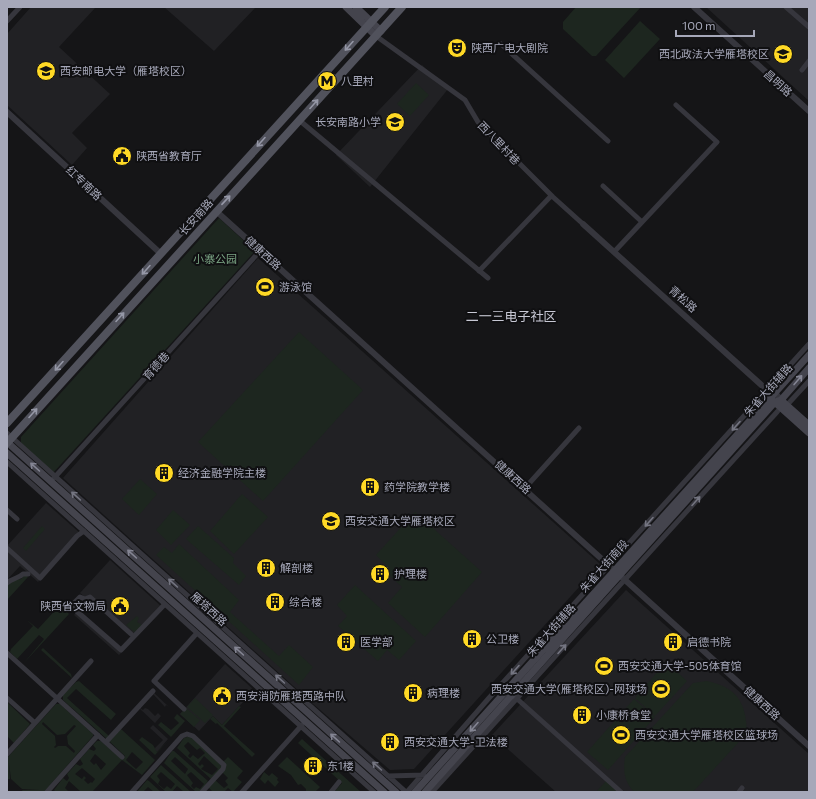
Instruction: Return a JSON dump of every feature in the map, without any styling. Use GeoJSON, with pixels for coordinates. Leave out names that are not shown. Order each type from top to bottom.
{"type":"FeatureCollection","features":[{"type":"Feature","properties":{"kind":"main road"},"geometry":{"type":"LineString","coordinates":[[346,7],[379,33]]}},
{"type":"Feature","properties":{"kind":"main road"},"geometry":{"type":"LineString","coordinates":[[356,7],[369,24]]}},
{"type":"Feature","properties":{"kind":"main road","name":"长安南路"},"geometry":{"type":"LineString","coordinates":[[7,423],[385,7]]}},
{"type":"Feature","properties":{"kind":"main road","name":"长安南路"},"geometry":{"type":"LineString","coordinates":[[8,440],[402,7]]}},
{"type":"Feature","properties":{"kind":"main road","name":"朱雀大街南段"},"geometry":{"type":"LineString","coordinates":[[777,400],[809,355]]}},
{"type":"Feature","properties":{"kind":"main road","name":"朱雀大街南段"},"geometry":{"type":"LineString","coordinates":[[424,792],[433,777],[615,569],[809,368]]}},
{"type":"Feature","properties":{"kind":"main road","name":"青松路"},"geometry":{"type":"LineString","coordinates":[[777,400],[809,425]]}},
{"type":"Feature","properties":{"kind":"main road","name":"青松路"},"geometry":{"type":"LineString","coordinates":[[777,400],[809,433]]}},
{"type":"Feature","properties":{"kind":"main road","name":"雁塔西路"},"geometry":{"type":"LineString","coordinates":[[8,440],[53,479],[396,792]]}},
{"type":"Feature","properties":{"kind":"main road","name":"雁塔西路"},"geometry":{"type":"LineString","coordinates":[[7,453],[303,724],[384,792]]}},
{"type":"Feature","properties":{"kind":"main road","name":"朱雀大街南段"},"geometry":{"type":"LineString","coordinates":[[415,792],[433,777],[514,696],[615,569]]}},
{"type":"Feature","properties":{"kind":"street"},"geometry":{"type":"LineString","coordinates":[[7,21],[20,7]]}},
{"type":"Feature","properties":{"kind":"street","name":"昌明路"},"geometry":{"type":"LineString","coordinates":[[694,7],[809,111]]}},
{"type":"Feature","properties":{"kind":"street"},"geometry":{"type":"LineString","coordinates":[[786,7],[809,27]]}},
{"type":"Feature","properties":{"kind":"street","name":"西八里村巷"},"geometry":{"type":"LineString","coordinates":[[379,33],[465,100],[478,122],[551,196],[583,224]]}},
{"type":"Feature","properties":{"kind":"street"},"geometry":{"type":"LineString","coordinates":[[501,44],[608,141]]}},
{"type":"Feature","properties":{"kind":"street"},"geometry":{"type":"LineString","coordinates":[[802,70],[809,61]]}},
{"type":"Feature","properties":{"kind":"street"},"geometry":{"type":"LineString","coordinates":[[614,252],[717,142],[676,105]]}},
{"type":"Feature","properties":{"kind":"street","name":"红专南路"},"geometry":{"type":"LineString","coordinates":[[7,112],[160,253]]}},
{"type":"Feature","properties":{"kind":"street"},"geometry":{"type":"LineString","coordinates":[[299,120],[488,278]]}},
{"type":"Feature","properties":{"kind":"street"},"geometry":{"type":"LineString","coordinates":[[603,186],[642,222]]}},
{"type":"Feature","properties":{"kind":"street"},"geometry":{"type":"LineString","coordinates":[[479,271],[551,196]]}},
{"type":"Feature","properties":{"kind":"street","name":"健康西路"},"geometry":{"type":"LineString","coordinates":[[216,211],[615,569],[809,746]]}},
{"type":"Feature","properties":{"kind":"street","name":"青松路"},"geometry":{"type":"LineString","coordinates":[[583,224],[777,400]]}},
{"type":"Feature","properties":{"kind":"street","name":"育德巷"},"geometry":{"type":"LineString","coordinates":[[53,479],[260,251]]}},
{"type":"Feature","properties":{"kind":"street","name":"朱雀大街辅路"},"geometry":{"type":"LineString","coordinates":[[432,792],[437,790],[514,696],[626,579],[777,400],[809,344]]}},
{"type":"Feature","properties":{"kind":"street","name":"朱雀大街辅路"},"geometry":{"type":"LineString","coordinates":[[777,400],[809,381]]}},
{"type":"Feature","properties":{"kind":"street"},"geometry":{"type":"LineString","coordinates":[[525,488],[579,428]]}},
{"type":"Feature","properties":{"kind":"street"},"geometry":{"type":"LineString","coordinates":[[7,462],[197,633],[303,724],[374,792]]}},
{"type":"Feature","properties":{"kind":"street"},"geometry":{"type":"LineString","coordinates":[[53,479],[406,792]]}},
{"type":"Feature","properties":{"kind":"street"},"geometry":{"type":"LineString","coordinates":[[7,510],[17,519]]}},
{"type":"Feature","properties":{"kind":"street"},"geometry":{"type":"LineString","coordinates":[[8,549],[40,578],[77,536],[84,531]]}},
{"type":"Feature","properties":{"kind":"street","name":"朱雀大街辅路"},"geometry":{"type":"LineString","coordinates":[[406,792],[615,569]]}},
{"type":"Feature","properties":{"kind":"street"},"geometry":{"type":"LineString","coordinates":[[7,583],[11,579],[19,578],[23,574],[28,574]]}},
{"type":"Feature","properties":{"kind":"street"},"geometry":{"type":"LineString","coordinates":[[131,634],[90,597],[85,599],[80,597],[72,605],[121,650],[165,604]]}},
{"type":"Feature","properties":{"kind":"street"},"geometry":{"type":"LineString","coordinates":[[184,709],[154,681],[197,633]]}},
{"type":"Feature","properties":{"kind":"street"},"geometry":{"type":"LineString","coordinates":[[7,653],[122,757]]}},
{"type":"Feature","properties":{"kind":"street"},"geometry":{"type":"LineString","coordinates":[[7,754],[91,661]]}},
{"type":"Feature","properties":{"kind":"street"},"geometry":{"type":"LineString","coordinates":[[106,742],[153,691]]}},
{"type":"Feature","properties":{"kind":"street"},"geometry":{"type":"LineString","coordinates":[[514,696],[621,792]]}},
{"type":"Feature","properties":{"kind":"street"},"geometry":{"type":"LineString","coordinates":[[7,698],[35,723]]}},
{"type":"Feature","properties":{"kind":"street"},"geometry":{"type":"LineString","coordinates":[[242,792],[303,724]]}},
{"type":"Feature","properties":{"kind":"street"},"geometry":{"type":"LineString","coordinates":[[132,792],[182,736],[187,734],[193,736],[224,765],[223,769],[202,792]]}},
{"type":"Feature","properties":{"kind":"street"},"geometry":{"type":"LineString","coordinates":[[47,792],[98,735]]}},
{"type":"Feature","properties":{"kind":"street"},"geometry":{"type":"LineString","coordinates":[[379,777],[423,775],[433,777],[437,790]]}},
{"type":"Feature","properties":{"kind":"street"},"geometry":{"type":"LineString","coordinates":[[330,792],[339,782]]}},
{"type":"Feature","properties":{"kind":"street"},"geometry":{"type":"LineString","coordinates":[[373,782],[374,792]]}},
{"type":"Feature","properties":{"kind":"shaded area","name":"西安邮电大学（雁塔校区）"},"geometry":{"type":"Polygon","coordinates":[[[31,7],[96,7],[59,47],[110,94],[72,133],[87,148],[72,165],[7,105],[7,34],[31,7]]]}},
{"type":"Feature","properties":{"kind":"shaded area","name":"西安邮电大学（雁塔校区）"},"geometry":{"type":"Polygon","coordinates":[[[164,7],[256,7],[214,51],[164,7]]]}},
{"type":"Feature","properties":{"kind":"shaded area","name":"西北政法大学雁塔校区"},"geometry":{"type":"Polygon","coordinates":[[[706,7],[809,7],[809,101],[706,7]]]}},
{"type":"Feature","properties":{"kind":"shaded area","name":"长安南路小学"},"geometry":{"type":"Polygon","coordinates":[[[422,65],[448,89],[370,187],[336,155],[422,65]]]}},
{"type":"Feature","properties":{"kind":"shaded area","name":"西安交通大学雁塔校区"},"geometry":{"type":"Polygon","coordinates":[[[258,258],[600,564],[414,769],[390,770],[312,703],[63,478],[258,258]]]}},
{"type":"Feature","properties":{"kind":"shaded area"},"geometry":{"type":"Polygon","coordinates":[[[46,503],[81,534],[38,582],[20,566],[7,580],[7,546],[46,503]]]}},
{"type":"Feature","properties":{"kind":"shaded area","name":"陕西省文物局"},"geometry":{"type":"Polygon","coordinates":[[[110,560],[162,607],[134,639],[86,596],[85,597],[80,593],[110,560]]]}},
{"type":"Feature","properties":{"kind":"shaded area"},"geometry":{"type":"Polygon","coordinates":[[[626,590],[809,754],[809,792],[556,792],[492,735],[626,590]]]}},
{"type":"Feature","properties":{"kind":"shaded area"},"geometry":{"type":"Polygon","coordinates":[[[76,613],[121,653],[119,655],[74,615],[76,613]]]}},
{"type":"Feature","properties":{"kind":"shaded area","name":"西安消防雁塔西路中队"},"geometry":{"type":"Polygon","coordinates":[[[225,664],[254,690],[222,725],[213,716],[199,731],[180,714],[225,664]]]}},
{"type":"Feature","properties":{"kind":"shaded area"},"geometry":{"type":"Polygon","coordinates":[[[153,692],[169,707],[166,705],[165,707],[153,694],[140,708],[143,710],[145,708],[148,709],[155,716],[158,713],[161,716],[155,723],[139,708],[153,692]]]}},
{"type":"Feature","properties":{"kind":"shaded area"},"geometry":{"type":"Polygon","coordinates":[[[153,725],[168,739],[157,752],[154,749],[163,740],[150,728],[153,725]]]}},
{"type":"Feature","properties":{"kind":"green space"},"geometry":{"type":"Polygon","coordinates":[[[576,7],[641,7],[596,56],[592,56],[563,29],[563,22],[576,7]]]}},
{"type":"Feature","properties":{"kind":"green space"},"geometry":{"type":"Polygon","coordinates":[[[640,21],[660,39],[624,78],[605,60],[640,21]]]}},
{"type":"Feature","properties":{"kind":"green space"},"geometry":{"type":"Polygon","coordinates":[[[416,83],[429,95],[410,116],[397,104],[416,83]]]}},
{"type":"Feature","properties":{"kind":"green space","name":"小寨公园"},"geometry":{"type":"Polygon","coordinates":[[[219,218],[255,251],[53,473],[21,445],[21,437],[219,218]]]}},
{"type":"Feature","properties":{"kind":"green space"},"geometry":{"type":"Polygon","coordinates":[[[299,332],[363,390],[263,501],[198,442],[299,332]]]}},
{"type":"Feature","properties":{"kind":"green space"},"geometry":{"type":"Polygon","coordinates":[[[140,479],[157,494],[139,515],[122,499],[140,479]]]}},
{"type":"Feature","properties":{"kind":"green space"},"geometry":{"type":"Polygon","coordinates":[[[242,494],[268,517],[234,554],[210,531],[242,494]]]}},
{"type":"Feature","properties":{"kind":"green space"},"geometry":{"type":"Polygon","coordinates":[[[173,510],[190,525],[171,545],[156,530],[173,510]]]}},
{"type":"Feature","properties":{"kind":"green space"},"geometry":{"type":"Polygon","coordinates":[[[415,512],[482,572],[425,637],[388,603],[402,587],[387,573],[390,569],[376,555],[415,512]]]}},
{"type":"Feature","properties":{"kind":"green space"},"geometry":{"type":"Polygon","coordinates":[[[42,526],[45,529],[26,551],[23,548],[42,526]]]}},
{"type":"Feature","properties":{"kind":"green space"},"geometry":{"type":"Polygon","coordinates":[[[198,526],[234,558],[233,563],[246,576],[239,585],[186,539],[198,526]]]}},
{"type":"Feature","properties":{"kind":"green space"},"geometry":{"type":"Polygon","coordinates":[[[179,544],[239,600],[230,612],[279,656],[289,645],[313,667],[299,685],[156,555],[164,547],[172,553],[179,544]]]}},
{"type":"Feature","properties":{"kind":"green space"},"geometry":{"type":"Polygon","coordinates":[[[25,574],[28,577],[7,600],[7,585],[14,580],[21,579],[25,574]]]}},
{"type":"Feature","properties":{"kind":"green space"},"geometry":{"type":"Polygon","coordinates":[[[355,585],[416,641],[399,660],[387,650],[378,661],[338,626],[347,616],[337,605],[355,585]]]}},
{"type":"Feature","properties":{"kind":"green space"},"geometry":{"type":"Polygon","coordinates":[[[60,605],[69,614],[23,664],[44,639],[39,635],[17,659],[10,652],[11,649],[33,626],[27,620],[38,629],[60,605]]]}},
{"type":"Feature","properties":{"kind":"green space"},"geometry":{"type":"Polygon","coordinates":[[[137,616],[139,618],[137,622],[142,625],[135,633],[126,625],[137,616]]]}},
{"type":"Feature","properties":{"kind":"green space"},"geometry":{"type":"Polygon","coordinates":[[[43,648],[71,674],[72,678],[41,650],[43,648]]]}},
{"type":"Feature","properties":{"kind":"green space","name":"西安交通大学(雁塔校区)-网球场"},"geometry":{"type":"Polygon","coordinates":[[[666,662],[687,681],[655,716],[635,698],[666,662]]]}},
{"type":"Feature","properties":{"kind":"green space"},"geometry":{"type":"Polygon","coordinates":[[[79,681],[116,714],[111,720],[76,689],[67,698],[109,736],[107,739],[63,700],[63,695],[76,682],[79,681]]]}},
{"type":"Feature","properties":{"kind":"green space"},"geometry":{"type":"Polygon","coordinates":[[[707,681],[726,688],[738,698],[745,713],[747,733],[693,792],[634,792],[626,780],[624,767],[625,757],[693,683],[707,681]]]}},
{"type":"Feature","properties":{"kind":"green space"},"geometry":{"type":"Polygon","coordinates":[[[195,698],[213,715],[205,723],[187,707],[195,698]]]}},
{"type":"Feature","properties":{"kind":"green space","name":"西安交通大学雁塔校区篮球场"},"geometry":{"type":"Polygon","coordinates":[[[634,699],[655,717],[608,770],[587,752],[634,699]]]}},
{"type":"Feature","properties":{"kind":"green space"},"geometry":{"type":"Polygon","coordinates":[[[7,702],[30,724],[14,743],[7,736],[7,702]]]}},
{"type":"Feature","properties":{"kind":"green space"},"geometry":{"type":"Polygon","coordinates":[[[56,704],[60,704],[93,734],[93,736],[44,792],[23,792],[22,790],[39,789],[22,789],[11,779],[9,763],[10,779],[7,779],[7,758],[56,704]],[[43,722],[42,724],[55,736],[55,748],[58,746],[66,746],[74,753],[75,751],[68,744],[67,736],[76,726],[74,725],[65,734],[57,735],[43,722]]]}},
{"type":"Feature","properties":{"kind":"green space"},"geometry":{"type":"Polygon","coordinates":[[[239,706],[241,707],[224,726],[255,754],[252,757],[217,723],[216,724],[210,719],[213,716],[222,725],[239,706]]]}},
{"type":"Feature","properties":{"kind":"green space"},"geometry":{"type":"Polygon","coordinates":[[[186,708],[200,720],[194,727],[180,714],[186,708]]]}},
{"type":"Feature","properties":{"kind":"green space"},"geometry":{"type":"Polygon","coordinates":[[[177,714],[185,721],[171,737],[158,725],[161,722],[171,730],[179,723],[174,718],[177,714]]]}},
{"type":"Feature","properties":{"kind":"green space"},"geometry":{"type":"Polygon","coordinates":[[[121,729],[155,760],[142,775],[122,760],[92,792],[81,792],[69,781],[65,788],[69,792],[56,792],[54,790],[63,778],[67,781],[69,778],[67,774],[76,764],[80,766],[83,764],[80,759],[89,749],[94,751],[96,749],[93,745],[97,741],[101,741],[122,759],[125,756],[109,741],[121,729]],[[132,752],[126,760],[136,769],[143,762],[132,752]],[[95,754],[90,761],[94,765],[96,763],[101,770],[106,764],[95,754]],[[82,768],[75,774],[82,779],[84,776],[86,778],[84,780],[88,784],[91,782],[92,783],[95,779],[82,768]]]}},
{"type":"Feature","properties":{"kind":"green space"},"geometry":{"type":"Polygon","coordinates":[[[190,736],[222,765],[223,767],[211,779],[177,748],[184,738],[190,736]],[[188,742],[184,746],[190,753],[188,756],[190,758],[193,755],[198,759],[205,753],[200,748],[197,750],[188,742]],[[204,756],[198,764],[200,766],[202,764],[204,766],[201,769],[212,775],[218,769],[204,756]]]}},
{"type":"Feature","properties":{"kind":"green space"},"geometry":{"type":"Polygon","coordinates":[[[142,737],[153,745],[157,752],[169,740],[155,755],[139,740],[142,737]]]}},
{"type":"Feature","properties":{"kind":"green space"},"geometry":{"type":"Polygon","coordinates":[[[302,739],[361,792],[334,792],[342,783],[298,743],[302,739]]]}},
{"type":"Feature","properties":{"kind":"green space"},"geometry":{"type":"Polygon","coordinates":[[[172,751],[174,751],[208,781],[201,792],[196,792],[164,763],[172,751]],[[175,757],[171,761],[185,774],[188,769],[175,757]],[[191,772],[187,775],[193,783],[191,786],[194,789],[196,787],[200,789],[204,784],[191,772]]]}},
{"type":"Feature","properties":{"kind":"green space"},"geometry":{"type":"Polygon","coordinates":[[[228,757],[243,771],[237,778],[242,782],[233,792],[228,788],[224,792],[213,792],[208,787],[215,780],[224,788],[228,785],[225,781],[228,778],[222,772],[223,762],[228,757]]]}},
{"type":"Feature","properties":{"kind":"green space"},"geometry":{"type":"Polygon","coordinates":[[[287,757],[320,787],[315,792],[306,792],[306,789],[301,784],[298,785],[291,775],[278,766],[287,757]]]}},
{"type":"Feature","properties":{"kind":"green space"},"geometry":{"type":"Polygon","coordinates":[[[161,765],[191,792],[184,792],[177,786],[172,792],[166,792],[150,777],[161,765]],[[161,772],[157,776],[160,780],[158,784],[164,789],[167,786],[171,789],[175,784],[161,772]]]}},
{"type":"Feature","properties":{"kind":"green space"},"geometry":{"type":"Polygon","coordinates":[[[264,772],[269,776],[272,773],[278,778],[277,780],[279,782],[275,787],[268,780],[265,784],[260,779],[264,772]]]}},
{"type":"Feature","properties":{"kind":"green space"},"geometry":{"type":"Polygon","coordinates":[[[147,780],[161,792],[154,792],[148,787],[143,792],[137,792],[147,780]]]}},
{"type":"Feature","properties":{"kind":"green space"},"geometry":{"type":"Polygon","coordinates":[[[606,781],[618,792],[596,792],[606,781]]]}},
{"type":"Feature","properties":{"kind":"place","name":"陕西广电大剧院"},"geometry":{"type":"Point","coordinates":[457,48]}},
{"type":"Feature","properties":{"kind":"place","name":"西北政法大学雁塔校区"},"geometry":{"type":"Point","coordinates":[783,54]}},
{"type":"Feature","properties":{"kind":"place","name":"西安邮电大学（雁塔校区）"},"geometry":{"type":"Point","coordinates":[46,71]}},
{"type":"Feature","properties":{"kind":"place","name":"八里村"},"geometry":{"type":"Point","coordinates":[327,81]}},
{"type":"Feature","properties":{"kind":"place","name":"长安南路小学"},"geometry":{"type":"Point","coordinates":[395,122]}},
{"type":"Feature","properties":{"kind":"place","name":"陕西省教育厅"},"geometry":{"type":"Point","coordinates":[122,156]}},
{"type":"Feature","properties":{"kind":"place","name":"游泳馆"},"geometry":{"type":"Point","coordinates":[265,287]}},
{"type":"Feature","properties":{"kind":"place","name":"经济金融学院主楼"},"geometry":{"type":"Point","coordinates":[164,473]}},
{"type":"Feature","properties":{"kind":"place","name":"药学院教学楼"},"geometry":{"type":"Point","coordinates":[370,487]}},
{"type":"Feature","properties":{"kind":"place","name":"西安交通大学雁塔校区"},"geometry":{"type":"Point","coordinates":[331,521]}},
{"type":"Feature","properties":{"kind":"place","name":"解剖楼"},"geometry":{"type":"Point","coordinates":[266,568]}},
{"type":"Feature","properties":{"kind":"place","name":"护理楼"},"geometry":{"type":"Point","coordinates":[380,574]}},
{"type":"Feature","properties":{"kind":"place","name":"综合楼"},"geometry":{"type":"Point","coordinates":[275,602]}},
{"type":"Feature","properties":{"kind":"place","name":"陕西省文物局"},"geometry":{"type":"Point","coordinates":[120,606]}},
{"type":"Feature","properties":{"kind":"place","name":"公卫楼"},"geometry":{"type":"Point","coordinates":[472,639]}},
{"type":"Feature","properties":{"kind":"place","name":"医学部"},"geometry":{"type":"Point","coordinates":[346,642]}},
{"type":"Feature","properties":{"kind":"place","name":"启德书院"},"geometry":{"type":"Point","coordinates":[673,642]}},
{"type":"Feature","properties":{"kind":"place","name":"西安交通大学-505体育馆"},"geometry":{"type":"Point","coordinates":[604,666]}},
{"type":"Feature","properties":{"kind":"place","name":"西安交通大学(雁塔校区)-网球场"},"geometry":{"type":"Point","coordinates":[661,689]}},
{"type":"Feature","properties":{"kind":"place","name":"病理楼"},"geometry":{"type":"Point","coordinates":[413,693]}},
{"type":"Feature","properties":{"kind":"place","name":"西安消防雁塔西路中队"},"geometry":{"type":"Point","coordinates":[222,696]}},
{"type":"Feature","properties":{"kind":"place","name":"小康桥食堂"},"geometry":{"type":"Point","coordinates":[582,715]}},
{"type":"Feature","properties":{"kind":"place","name":"西安交通大学雁塔校区篮球场"},"geometry":{"type":"Point","coordinates":[621,735]}},
{"type":"Feature","properties":{"kind":"place","name":"西安交通大学-卫法楼"},"geometry":{"type":"Point","coordinates":[390,742]}},
{"type":"Feature","properties":{"kind":"place","name":"东1楼"},"geometry":{"type":"Point","coordinates":[313,766]}},
{"type":"Feature","properties":{"kind":"district","name":"二一三电子社区"},"geometry":{"type":"Point","coordinates":[511,316]}}]}
